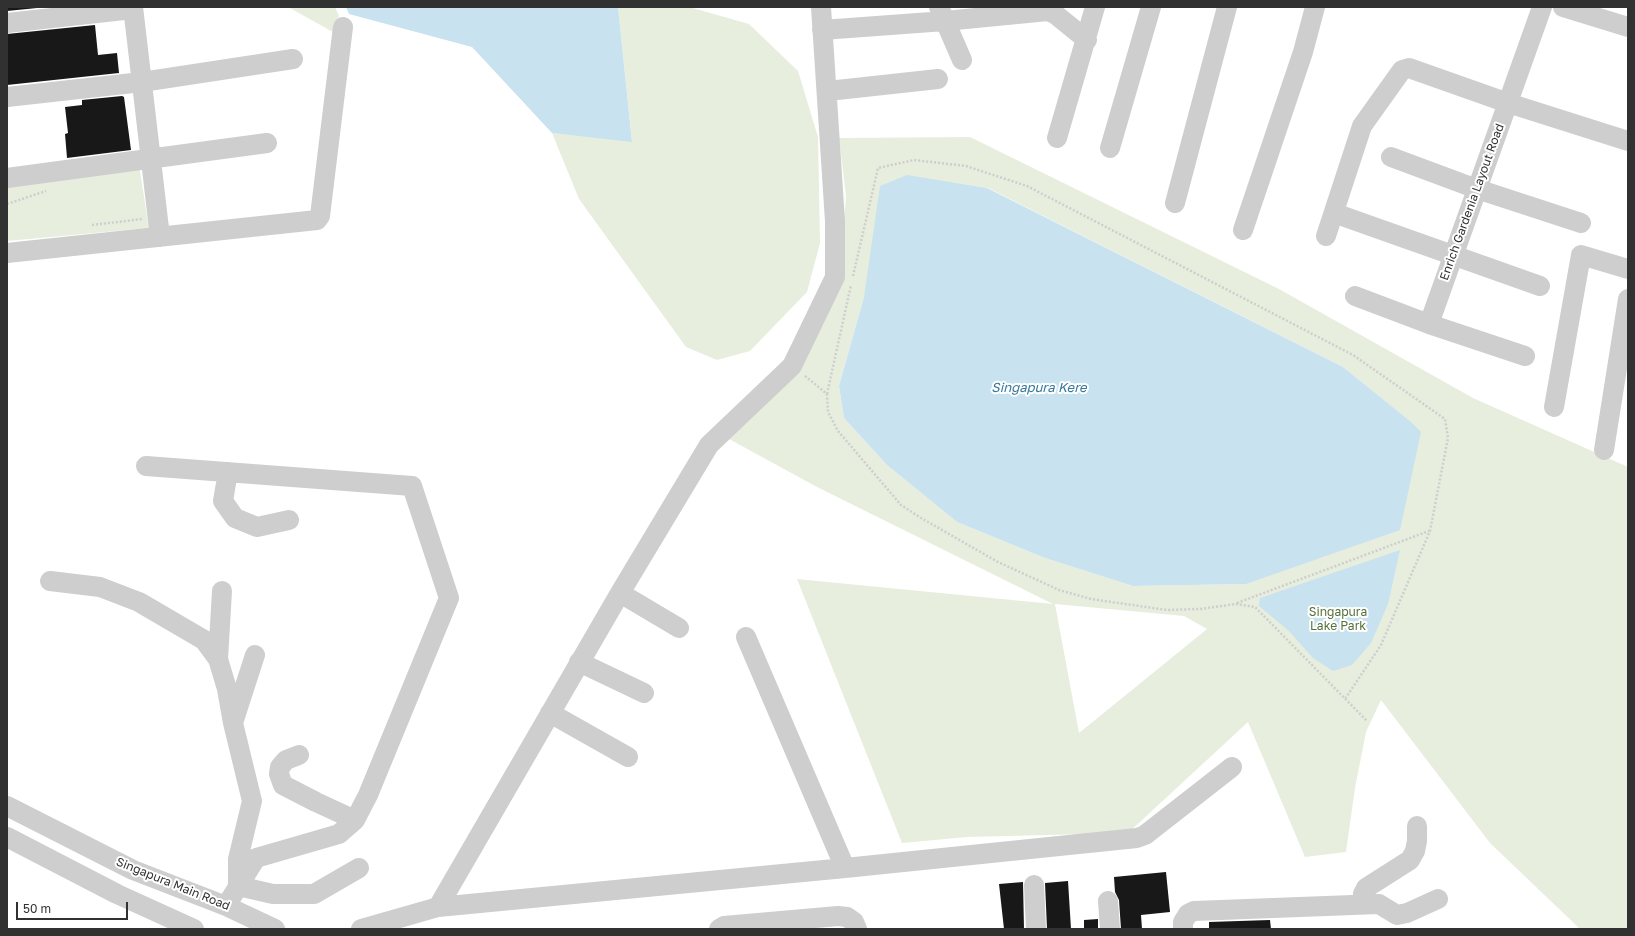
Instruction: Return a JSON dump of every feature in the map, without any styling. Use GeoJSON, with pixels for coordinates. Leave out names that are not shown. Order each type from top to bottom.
{"type":"FeatureCollection","features":[{"type":"Feature","properties":{"kind":"street"},"geometry":{"type":"LineString","coordinates":[[438,906],[620,593],[709,445],[792,366],[835,277],[835,221],[828,91],[821,7]]}},
{"type":"Feature","properties":{"kind":"street"},"geometry":{"type":"LineString","coordinates":[[1057,138],[1087,40],[1095,7]]}},
{"type":"Feature","properties":{"kind":"street"},"geometry":{"type":"LineString","coordinates":[[1110,148],[1151,7]]}},
{"type":"Feature","properties":{"kind":"street"},"geometry":{"type":"LineString","coordinates":[[1175,203],[1227,7]]}},
{"type":"Feature","properties":{"kind":"street"},"geometry":{"type":"LineString","coordinates":[[1243,230],[1303,52],[1315,7]]}},
{"type":"Feature","properties":{"kind":"street","name":"Enrich Gardenia Layout Road"},"geometry":{"type":"LineString","coordinates":[[1429,324],[1542,7]]}},
{"type":"Feature","properties":{"kind":"street"},"geometry":{"type":"LineString","coordinates":[[7,23],[133,8],[160,237]]}},
{"type":"Feature","properties":{"kind":"street"},"geometry":{"type":"LineString","coordinates":[[1567,8],[1628,27]]}},
{"type":"Feature","properties":{"kind":"street"},"geometry":{"type":"LineString","coordinates":[[822,30],[942,14],[1048,11],[1056,14],[1087,40]]}},
{"type":"Feature","properties":{"kind":"street"},"geometry":{"type":"LineString","coordinates":[[942,14],[962,60]]}},
{"type":"Feature","properties":{"kind":"street"},"geometry":{"type":"LineString","coordinates":[[7,253],[317,220],[320,216],[343,28]]}},
{"type":"Feature","properties":{"kind":"street"},"geometry":{"type":"LineString","coordinates":[[7,97],[142,82],[293,59]]}},
{"type":"Feature","properties":{"kind":"street"},"geometry":{"type":"LineString","coordinates":[[1326,236],[1351,154],[1362,126],[1402,70],[1409,68],[1508,103],[1628,141]]}},
{"type":"Feature","properties":{"kind":"street"},"geometry":{"type":"LineString","coordinates":[[828,91],[938,79]]}},
{"type":"Feature","properties":{"kind":"street"},"geometry":{"type":"LineString","coordinates":[[7,178],[267,143]]}},
{"type":"Feature","properties":{"kind":"street"},"geometry":{"type":"LineString","coordinates":[[1391,157],[1477,189],[1581,223]]}},
{"type":"Feature","properties":{"kind":"street"},"geometry":{"type":"LineString","coordinates":[[1334,213],[1454,254],[1540,286]]}},
{"type":"Feature","properties":{"kind":"street"},"geometry":{"type":"LineString","coordinates":[[1554,407],[1581,255],[1628,269]]}},
{"type":"Feature","properties":{"kind":"street"},"geometry":{"type":"LineString","coordinates":[[1355,296],[1429,324],[1525,356]]}},
{"type":"Feature","properties":{"kind":"street"},"geometry":{"type":"LineString","coordinates":[[1604,450],[1628,299]]}},
{"type":"Feature","properties":{"kind":"street"},"geometry":{"type":"LineString","coordinates":[[146,466],[412,486],[449,598],[368,795],[356,820],[339,834],[256,858],[226,906]]}},
{"type":"Feature","properties":{"kind":"street"},"geometry":{"type":"LineString","coordinates":[[228,472],[223,501],[235,518],[257,526],[289,520]]}},
{"type":"Feature","properties":{"kind":"street"},"geometry":{"type":"LineString","coordinates":[[50,581],[100,587],[139,602],[204,640],[218,659],[227,689],[233,723],[252,801],[238,860],[238,886]]}},
{"type":"Feature","properties":{"kind":"street"},"geometry":{"type":"LineString","coordinates":[[218,659],[222,592]]}},
{"type":"Feature","properties":{"kind":"street"},"geometry":{"type":"LineString","coordinates":[[620,593],[679,628]]}},
{"type":"Feature","properties":{"kind":"street"},"geometry":{"type":"LineString","coordinates":[[746,636],[845,868]]}},
{"type":"Feature","properties":{"kind":"street"},"geometry":{"type":"LineString","coordinates":[[233,723],[255,655]]}},
{"type":"Feature","properties":{"kind":"street"},"geometry":{"type":"LineString","coordinates":[[580,662],[644,693]]}},
{"type":"Feature","properties":{"kind":"street"},"geometry":{"type":"LineString","coordinates":[[550,713],[628,757]]}},
{"type":"Feature","properties":{"kind":"street"},"geometry":{"type":"LineString","coordinates":[[299,755],[286,760],[280,767],[279,774],[283,785],[356,820]]}},
{"type":"Feature","properties":{"kind":"street"},"geometry":{"type":"LineString","coordinates":[[360,929],[401,923],[438,906],[845,868],[1142,837],[1232,767]]}},
{"type":"Feature","properties":{"kind":"street","name":"Singapura Main Road"},"geometry":{"type":"LineString","coordinates":[[7,806],[133,870],[226,906],[276,929]]}},
{"type":"Feature","properties":{"kind":"street"},"geometry":{"type":"LineString","coordinates":[[1356,905],[1366,888],[1388,876],[1410,860],[1415,851],[1417,826]]}},
{"type":"Feature","properties":{"kind":"street"},"geometry":{"type":"LineString","coordinates":[[7,837],[117,894],[194,929]]}},
{"type":"Feature","properties":{"kind":"street"},"geometry":{"type":"LineString","coordinates":[[238,886],[273,894],[314,894],[359,868]]}},
{"type":"Feature","properties":{"kind":"street"},"geometry":{"type":"LineString","coordinates":[[1034,885],[1036,929]]}},
{"type":"Feature","properties":{"kind":"street"},"geometry":{"type":"LineString","coordinates":[[1183,929],[1183,922],[1188,914],[1194,911],[1379,904],[1397,915],[1408,913],[1438,899]]}},
{"type":"Feature","properties":{"kind":"street"},"geometry":{"type":"LineString","coordinates":[[1108,901],[1110,929]]}},
{"type":"Feature","properties":{"kind":"street"},"geometry":{"type":"LineString","coordinates":[[719,929],[724,926],[838,916],[847,917],[854,922],[857,929]]}},
{"type":"Feature","properties":{"kind":"path"},"geometry":{"type":"LineString","coordinates":[[1345,699],[1381,645],[1430,531],[1448,438],[1445,420],[1353,355],[1027,186],[966,166],[914,160],[878,168],[827,394],[828,412],[838,431],[901,505],[998,562],[1059,590],[1091,599],[1167,610],[1200,609],[1236,604],[1430,531]]}},
{"type":"Feature","properties":{"kind":"path"},"geometry":{"type":"LineString","coordinates":[[7,204],[50,190]]}},
{"type":"Feature","properties":{"kind":"path"},"geometry":{"type":"LineString","coordinates":[[90,225],[142,219],[142,212]]}},
{"type":"Feature","properties":{"kind":"path"},"geometry":{"type":"LineString","coordinates":[[792,366],[827,394]]}},
{"type":"Feature","properties":{"kind":"path"},"geometry":{"type":"LineString","coordinates":[[1236,604],[1255,608],[1367,721]]}},
{"type":"Feature","properties":{"kind":"green space"},"geometry":{"type":"Polygon","coordinates":[[[288,7],[335,7],[339,16],[333,32],[288,7]]]}},
{"type":"Feature","properties":{"kind":"green space"},"geometry":{"type":"Polygon","coordinates":[[[618,7],[689,7],[749,24],[798,71],[818,137],[820,243],[807,292],[750,351],[717,360],[686,347],[579,199],[552,133],[632,141],[618,7]]]}},
{"type":"Feature","properties":{"kind":"green space","name":"Singapura Lake Park"},"geometry":{"type":"Polygon","coordinates":[[[970,137],[1279,289],[1473,398],[1628,467],[1628,929],[1580,929],[1490,843],[1381,700],[1366,732],[1355,788],[1346,852],[1305,857],[1248,722],[1128,833],[967,837],[902,843],[797,579],[1053,604],[817,487],[729,439],[840,280],[846,196],[839,138],[970,137]],[[907,176],[864,297],[839,386],[844,418],[887,465],[957,522],[1045,558],[1133,586],[1246,584],[1410,421],[1343,367],[988,188],[907,176]],[[1055,604],[1079,733],[1207,629],[1184,616],[1055,604]]]}},
{"type":"Feature","properties":{"kind":"green space"},"geometry":{"type":"Polygon","coordinates":[[[139,165],[149,228],[7,241],[7,184],[139,165]]]}},
{"type":"Feature","properties":{"kind":"water"},"geometry":{"type":"Polygon","coordinates":[[[346,7],[618,7],[632,142],[552,133],[472,47],[349,14],[346,7]]]}},
{"type":"Feature","properties":{"kind":"water","name":"Singapura Kere"},"geometry":{"type":"Polygon","coordinates":[[[907,175],[987,188],[1343,367],[1410,421],[1421,432],[1400,530],[1246,584],[1133,586],[1045,558],[957,522],[887,465],[844,418],[839,386],[864,297],[880,186],[907,175]]]}},
{"type":"Feature","properties":{"kind":"water"},"geometry":{"type":"Polygon","coordinates":[[[1400,550],[1388,604],[1371,643],[1352,665],[1333,671],[1313,658],[1289,631],[1259,606],[1260,598],[1400,550]]]}},
{"type":"Feature","properties":{"kind":"building"},"geometry":{"type":"Polygon","coordinates":[[[7,7],[47,7],[7,11],[7,7]]]}},
{"type":"Feature","properties":{"kind":"building"},"geometry":{"type":"Polygon","coordinates":[[[95,25],[98,55],[117,53],[119,73],[7,85],[7,34],[95,25]]]}},
{"type":"Feature","properties":{"kind":"building"},"geometry":{"type":"Polygon","coordinates":[[[124,97],[131,150],[67,158],[65,134],[68,133],[65,107],[82,105],[82,100],[124,97]]]}},
{"type":"Feature","properties":{"kind":"building"},"geometry":{"type":"Polygon","coordinates":[[[1166,872],[1170,912],[1141,915],[1142,929],[1121,929],[1119,900],[1115,892],[1114,877],[1166,872]]]}},
{"type":"Feature","properties":{"kind":"building"},"geometry":{"type":"Polygon","coordinates":[[[1068,881],[1071,929],[1047,929],[1045,883],[1068,881]]]}},
{"type":"Feature","properties":{"kind":"building"},"geometry":{"type":"Polygon","coordinates":[[[1023,882],[1024,929],[1004,929],[999,884],[1023,882]]]}},
{"type":"Feature","properties":{"kind":"building"},"geometry":{"type":"Polygon","coordinates":[[[1098,919],[1098,929],[1084,929],[1084,920],[1098,919]]]}},
{"type":"Feature","properties":{"kind":"building"},"geometry":{"type":"Polygon","coordinates":[[[1270,920],[1271,929],[1209,929],[1209,922],[1270,920]]]}}]}
